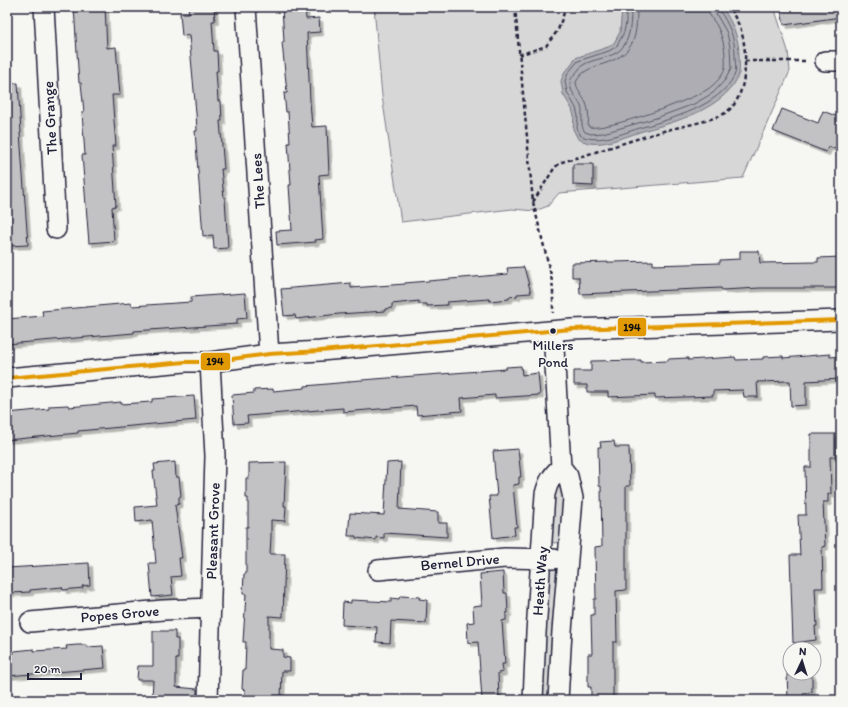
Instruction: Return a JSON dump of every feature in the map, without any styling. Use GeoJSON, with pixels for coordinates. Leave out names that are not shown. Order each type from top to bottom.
{"type":"FeatureCollection","features":[{"type":"Feature","properties":{"kind":"street","name":"The Grange"},"geometry":{"type":"LineString","coordinates":[[44,7],[56,229]]}},
{"type":"Feature","properties":{"kind":"street","name":"The Lees"},"geometry":{"type":"LineString","coordinates":[[246,7],[269,354]]}},
{"type":"Feature","properties":{"kind":"street"},"geometry":{"type":"LineString","coordinates":[[7,378],[185,362],[210,362],[269,354],[553,331],[622,327],[841,320]]}},
{"type":"Feature","properties":{"kind":"street","name":"Heath Way"},"geometry":{"type":"LineString","coordinates":[[553,331],[561,467],[568,476],[573,498],[567,560],[558,700]]}},
{"type":"Feature","properties":{"kind":"street","name":"Pleasant Grove"},"geometry":{"type":"LineString","coordinates":[[208,700],[215,456],[210,362]]}},
{"type":"Feature","properties":{"kind":"street","name":"Heath Way"},"geometry":{"type":"LineString","coordinates":[[533,700],[545,494],[550,479],[561,467]]}},
{"type":"Feature","properties":{"kind":"street","name":"Bernel Drive"},"geometry":{"type":"LineString","coordinates":[[378,570],[505,558],[567,560]]}},
{"type":"Feature","properties":{"kind":"street","name":"Popes Grove"},"geometry":{"type":"LineString","coordinates":[[30,622],[163,610],[211,608]]}},
{"type":"Feature","properties":{"kind":"path"},"geometry":{"type":"LineString","coordinates":[[515,7],[533,202],[553,289],[553,331]]}},
{"type":"Feature","properties":{"kind":"path"},"geometry":{"type":"LineString","coordinates":[[519,55],[546,46],[558,30],[566,7]]}},
{"type":"Feature","properties":{"kind":"path"},"geometry":{"type":"LineString","coordinates":[[533,202],[555,167],[562,162],[714,118],[725,113],[734,106],[744,82],[745,48],[742,33],[736,18],[729,7]]}},
{"type":"Feature","properties":{"kind":"path"},"geometry":{"type":"LineString","coordinates":[[745,60],[833,61]]}},
{"type":"Feature","properties":{"kind":"shaded area"},"geometry":{"type":"Polygon","coordinates":[[[374,7],[774,7],[788,51],[790,71],[743,178],[559,193],[548,206],[535,211],[512,209],[401,222],[382,96],[374,7]]]}},
{"type":"Feature","properties":{"kind":"shaded area"},"geometry":{"type":"Polygon","coordinates":[[[556,480],[565,484],[561,539],[560,542],[554,543],[550,539],[549,534],[556,480]]]}},
{"type":"Feature","properties":{"kind":"shaded area"},"geometry":{"type":"Polygon","coordinates":[[[548,568],[556,568],[558,570],[550,700],[539,700],[548,568]]]}},
{"type":"Feature","properties":{"kind":"water"},"geometry":{"type":"Polygon","coordinates":[[[622,7],[722,7],[732,24],[736,36],[739,48],[739,73],[730,89],[709,106],[697,113],[618,140],[595,144],[589,143],[578,139],[573,129],[574,116],[572,109],[563,94],[561,81],[565,71],[570,67],[575,58],[608,47],[614,43],[620,32],[622,7]]]}},
{"type":"Feature","properties":{"kind":"building"},"geometry":{"type":"Polygon","coordinates":[[[74,7],[105,7],[107,48],[116,47],[120,95],[112,95],[116,146],[112,146],[116,206],[112,207],[114,241],[89,243],[82,155],[85,155],[82,112],[84,112],[81,83],[79,83],[74,7]]]}},
{"type":"Feature","properties":{"kind":"building"},"geometry":{"type":"Polygon","coordinates":[[[188,7],[214,7],[215,21],[212,21],[214,51],[217,51],[218,71],[216,71],[218,101],[221,101],[222,121],[220,121],[224,169],[221,169],[225,198],[228,248],[214,249],[213,235],[203,236],[195,131],[197,131],[196,113],[189,35],[182,36],[180,13],[189,13],[188,7]]]}},
{"type":"Feature","properties":{"kind":"building"},"geometry":{"type":"Polygon","coordinates":[[[282,7],[305,7],[306,19],[319,18],[320,32],[307,33],[310,101],[312,127],[327,126],[329,174],[319,175],[323,239],[315,240],[316,242],[277,245],[276,231],[292,230],[288,143],[290,143],[288,112],[286,112],[284,93],[287,93],[282,42],[284,42],[282,7]]]}},
{"type":"Feature","properties":{"kind":"building"},"geometry":{"type":"Polygon","coordinates":[[[784,7],[841,7],[841,17],[784,25],[781,11],[784,10],[784,7]]]}},
{"type":"Feature","properties":{"kind":"building"},"geometry":{"type":"Polygon","coordinates":[[[18,83],[28,245],[7,246],[7,84],[18,83]]]}},
{"type":"Feature","properties":{"kind":"building"},"geometry":{"type":"Polygon","coordinates":[[[782,109],[818,123],[823,111],[841,118],[841,150],[828,147],[826,152],[773,131],[782,109]]]}},
{"type":"Feature","properties":{"kind":"building"},"geometry":{"type":"Polygon","coordinates":[[[573,164],[593,164],[593,186],[573,185],[573,164]]]}},
{"type":"Feature","properties":{"kind":"building"},"geometry":{"type":"Polygon","coordinates":[[[740,251],[759,251],[760,263],[818,262],[818,258],[841,257],[841,288],[760,288],[722,290],[721,288],[580,294],[579,277],[572,277],[572,263],[653,261],[653,265],[720,263],[720,260],[740,259],[740,251]]]}},
{"type":"Feature","properties":{"kind":"building"},"geometry":{"type":"Polygon","coordinates":[[[524,267],[531,293],[517,294],[517,296],[509,297],[509,299],[447,302],[447,305],[427,306],[427,304],[419,304],[419,301],[392,304],[392,308],[385,309],[385,311],[296,319],[295,315],[284,316],[281,289],[351,283],[351,288],[405,284],[508,274],[507,268],[524,267]]]}},
{"type":"Feature","properties":{"kind":"building"},"geometry":{"type":"Polygon","coordinates":[[[245,293],[247,318],[237,319],[237,324],[134,331],[134,333],[7,344],[7,319],[43,316],[42,311],[131,303],[132,306],[191,302],[191,297],[245,293]]]}},
{"type":"Feature","properties":{"kind":"building"},"geometry":{"type":"Polygon","coordinates":[[[830,354],[830,357],[841,356],[841,379],[806,381],[806,405],[791,406],[790,381],[757,382],[758,397],[744,397],[743,390],[713,391],[713,396],[655,398],[655,395],[608,397],[608,392],[587,392],[587,385],[574,385],[574,371],[591,371],[591,361],[641,360],[641,362],[668,361],[668,359],[688,358],[688,360],[735,357],[736,360],[763,359],[763,357],[783,356],[783,358],[830,354]]]}},
{"type":"Feature","properties":{"kind":"building"},"geometry":{"type":"Polygon","coordinates":[[[521,366],[522,375],[538,373],[540,395],[495,398],[495,395],[461,398],[462,411],[417,415],[416,406],[343,412],[343,408],[247,416],[248,423],[234,424],[232,395],[254,393],[254,390],[273,389],[273,391],[305,388],[305,386],[349,381],[506,369],[506,367],[521,366]]]}},
{"type":"Feature","properties":{"kind":"building"},"geometry":{"type":"Polygon","coordinates":[[[194,396],[196,420],[78,431],[78,433],[7,440],[7,413],[49,409],[49,406],[68,405],[69,407],[121,402],[121,404],[152,402],[152,399],[194,396]]]}},
{"type":"Feature","properties":{"kind":"building"},"geometry":{"type":"Polygon","coordinates":[[[811,434],[835,434],[835,457],[830,457],[831,494],[828,494],[828,502],[823,502],[825,546],[822,547],[823,588],[815,588],[817,626],[815,626],[816,640],[793,641],[790,555],[800,555],[798,515],[806,515],[805,467],[811,467],[811,434]]]}},
{"type":"Feature","properties":{"kind":"building"},"geometry":{"type":"Polygon","coordinates":[[[614,441],[615,447],[629,447],[630,486],[626,486],[626,590],[616,591],[617,642],[613,642],[613,700],[591,700],[591,687],[588,687],[588,654],[592,654],[591,615],[594,615],[594,599],[596,599],[595,547],[602,546],[601,486],[599,486],[598,447],[601,447],[600,442],[614,441]]]}},
{"type":"Feature","properties":{"kind":"building"},"geometry":{"type":"Polygon","coordinates":[[[518,449],[521,477],[519,477],[519,484],[513,485],[517,527],[514,527],[515,535],[493,538],[489,496],[497,496],[493,451],[518,449]]]}},
{"type":"Feature","properties":{"kind":"building"},"geometry":{"type":"Polygon","coordinates":[[[175,462],[176,477],[179,477],[181,496],[179,497],[179,504],[175,505],[182,558],[179,558],[181,576],[171,577],[173,595],[152,597],[149,563],[156,563],[152,520],[136,522],[135,507],[157,505],[153,471],[155,471],[154,464],[175,462]]]}},
{"type":"Feature","properties":{"kind":"building"},"geometry":{"type":"Polygon","coordinates":[[[286,462],[284,506],[286,506],[285,521],[271,520],[270,554],[285,554],[283,617],[269,616],[269,649],[283,650],[283,657],[290,658],[290,671],[282,671],[281,698],[245,698],[245,690],[242,689],[243,670],[245,670],[246,642],[243,642],[246,594],[243,594],[244,574],[246,574],[246,527],[248,527],[246,478],[249,478],[249,463],[286,462]]]}},
{"type":"Feature","properties":{"kind":"building"},"geometry":{"type":"Polygon","coordinates":[[[401,462],[399,509],[438,512],[438,523],[447,523],[447,537],[384,533],[384,538],[376,537],[376,540],[348,536],[350,513],[384,515],[387,463],[401,462]]]}},
{"type":"Feature","properties":{"kind":"building"},"geometry":{"type":"Polygon","coordinates":[[[89,563],[90,585],[82,586],[83,588],[63,590],[62,587],[30,590],[30,592],[10,593],[10,591],[7,591],[7,568],[89,563]]]}},
{"type":"Feature","properties":{"kind":"building"},"geometry":{"type":"Polygon","coordinates":[[[503,572],[504,593],[507,593],[508,613],[506,613],[506,620],[502,621],[505,664],[502,664],[503,672],[498,673],[499,700],[482,700],[478,642],[468,643],[467,623],[474,622],[473,606],[482,605],[480,574],[503,572]]]}},
{"type":"Feature","properties":{"kind":"building"},"geometry":{"type":"Polygon","coordinates":[[[400,596],[420,597],[419,599],[427,600],[426,623],[391,621],[390,643],[376,642],[377,627],[342,625],[343,602],[351,603],[351,600],[391,602],[391,598],[399,599],[400,596]]]}},
{"type":"Feature","properties":{"kind":"building"},"geometry":{"type":"Polygon","coordinates":[[[153,631],[175,631],[175,639],[178,639],[176,687],[197,689],[197,700],[152,700],[153,680],[137,680],[138,666],[153,666],[153,631]]]}},
{"type":"Feature","properties":{"kind":"building"},"geometry":{"type":"Polygon","coordinates":[[[86,645],[87,647],[103,646],[105,668],[7,676],[7,654],[14,653],[14,651],[34,649],[34,651],[67,649],[66,646],[86,645]]]}},
{"type":"Feature","properties":{"kind":"building"},"geometry":{"type":"Polygon","coordinates":[[[787,681],[812,681],[812,692],[803,693],[803,700],[788,700],[787,681]]]}},
{"type":"Feature","properties":{"kind":"transit line","name":"194"},"geometry":{"type":"LineString","coordinates":[[7,378],[185,362],[210,362],[269,354],[320,351],[572,329],[841,320]]}},
{"type":"Feature","properties":{"kind":"place","name":"Millers Pond"},"geometry":{"type":"Point","coordinates":[553,331]}}]}
